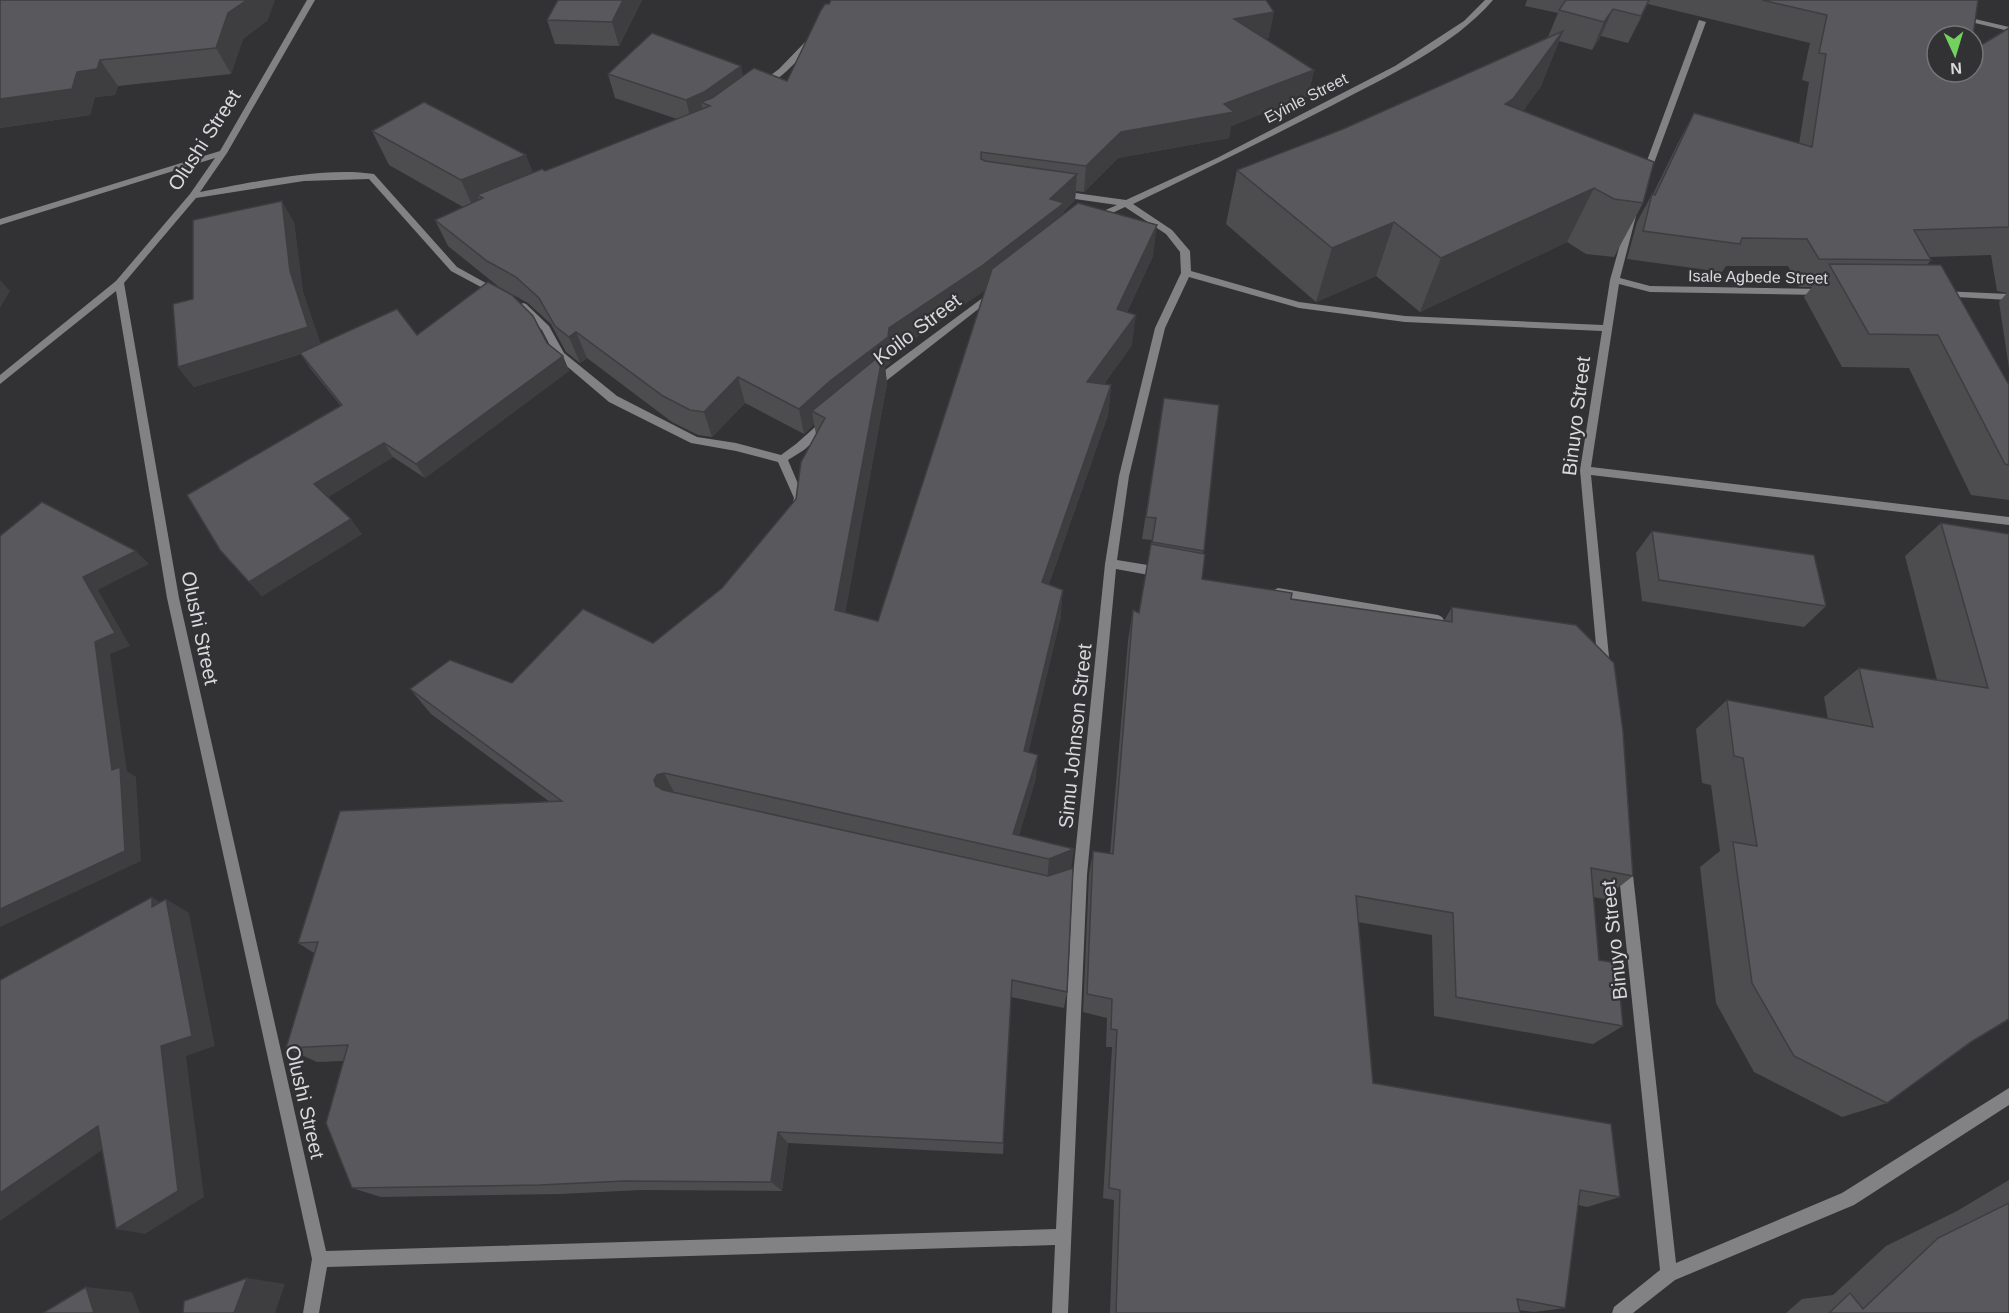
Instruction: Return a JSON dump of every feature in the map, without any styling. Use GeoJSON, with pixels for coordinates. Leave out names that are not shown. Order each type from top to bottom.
{"type":"FeatureCollection","features":[{"type":"Feature","properties":{"kind":"street","name":"Olushi Street"},"geometry":{"type":"LineString","coordinates":[[311,0],[223,153],[194,196],[118,283],[172,598],[320,1259],[311,1313]]}},
{"type":"Feature","properties":{"kind":"street","name":"Eyinle Street"},"geometry":{"type":"LineString","coordinates":[[1125,203],[1220,160],[1398,68],[1467,23],[1489,0]]}},
{"type":"Feature","properties":{"kind":"street"},"geometry":{"type":"LineString","coordinates":[[1954,15],[2009,29]]}},
{"type":"Feature","properties":{"kind":"street"},"geometry":{"type":"LineString","coordinates":[[1642,186],[1702,22]]}},
{"type":"Feature","properties":{"kind":"street"},"geometry":{"type":"LineString","coordinates":[[753,92],[782,71],[822,30]]}},
{"type":"Feature","properties":{"kind":"street"},"geometry":{"type":"LineString","coordinates":[[0,222],[223,153]]}},
{"type":"Feature","properties":{"kind":"street"},"geometry":{"type":"LineString","coordinates":[[194,196],[262,183],[346,175],[370,176],[454,268],[504,296]]}},
{"type":"Feature","properties":{"kind":"street"},"geometry":{"type":"LineString","coordinates":[[1055,193],[1125,203],[1168,232],[1185,251],[1186,273],[1299,304],[1405,320],[1607,328]]}},
{"type":"Feature","properties":{"kind":"street"},"geometry":{"type":"LineString","coordinates":[[1083,224],[1125,203]]}},
{"type":"Feature","properties":{"kind":"street","name":"Binuyo Street"},"geometry":{"type":"LineString","coordinates":[[1606,684],[1596,648],[1585,470],[1615,280],[1634,207]]}},
{"type":"Feature","properties":{"kind":"street"},"geometry":{"type":"LineString","coordinates":[[429,238],[440,234]]}},
{"type":"Feature","properties":{"kind":"street","name":"Simu Johnson Street"},"geometry":{"type":"LineString","coordinates":[[1060,1313],[1080,875],[1111,564],[1124,476],[1160,328],[1186,273]]}},
{"type":"Feature","properties":{"kind":"street","name":"Isale Agbede Street"},"geometry":{"type":"LineString","coordinates":[[1615,280],[1650,289],[1839,293]]}},
{"type":"Feature","properties":{"kind":"street"},"geometry":{"type":"LineString","coordinates":[[0,380],[118,283]]}},
{"type":"Feature","properties":{"kind":"street","name":"Koilo Street"},"geometry":{"type":"LineString","coordinates":[[868,389],[1003,286]]}},
{"type":"Feature","properties":{"kind":"street"},"geometry":{"type":"LineString","coordinates":[[1932,294],[2009,297]]}},
{"type":"Feature","properties":{"kind":"street"},"geometry":{"type":"LineString","coordinates":[[513,301],[546,328],[560,355],[613,399],[695,440],[736,447],[782,459],[800,447],[832,418]]}},
{"type":"Feature","properties":{"kind":"street"},"geometry":{"type":"LineString","coordinates":[[782,459],[799,498],[797,509],[790,518]]}},
{"type":"Feature","properties":{"kind":"street"},"geometry":{"type":"LineString","coordinates":[[1585,470],[2009,521]]}},
{"type":"Feature","properties":{"kind":"street"},"geometry":{"type":"LineString","coordinates":[[1111,564],[1170,574]]}},
{"type":"Feature","properties":{"kind":"street"},"geometry":{"type":"LineString","coordinates":[[1263,590],[1450,622]]}},
{"type":"Feature","properties":{"kind":"street","name":"Binuyo Street"},"geometry":{"type":"LineString","coordinates":[[1623,849],[1669,1274]]}},
{"type":"Feature","properties":{"kind":"street"},"geometry":{"type":"LineString","coordinates":[[1620,1313],[1669,1274],[1848,1199],[2009,1096]]}},
{"type":"Feature","properties":{"kind":"street"},"geometry":{"type":"LineString","coordinates":[[320,1259],[1063,1237]]}},
{"type":"Feature","properties":{"kind":"building"},"geometry":{"type":"Polygon","coordinates":[[[0,0],[247,0],[228,13],[216,48],[100,60],[97,69],[77,72],[72,89],[0,99],[0,0]]]}},
{"type":"Feature","properties":{"kind":"building"},"geometry":{"type":"Polygon","coordinates":[[[558,0],[623,0],[612,22],[547,20],[558,0]]]}},
{"type":"Feature","properties":{"kind":"building"},"geometry":{"type":"Polygon","coordinates":[[[831,0],[1266,0],[1274,12],[1234,19],[1314,70],[1224,104],[1234,112],[1121,132],[1086,166],[981,152],[981,159],[985,161],[1077,174],[1050,199],[1064,203],[983,265],[889,328],[888,337],[830,381],[799,409],[738,377],[704,412],[690,410],[663,396],[576,332],[569,337],[555,326],[539,298],[516,277],[487,261],[435,220],[483,198],[477,195],[542,169],[545,171],[710,106],[701,102],[712,98],[754,68],[787,81],[821,10],[831,0]]]}},
{"type":"Feature","properties":{"kind":"building"},"geometry":{"type":"Polygon","coordinates":[[[1566,0],[1649,0],[1641,16],[1613,9],[1604,22],[1559,10],[1566,0]]]}},
{"type":"Feature","properties":{"kind":"building"},"geometry":{"type":"Polygon","coordinates":[[[1762,0],[1978,0],[1975,24],[1925,24],[1925,84],[1985,84],[1985,43],[2009,28],[2009,227],[1914,230],[1931,260],[1819,259],[1807,239],[1742,238],[1740,244],[1643,231],[1652,194],[1655,195],[1694,113],[1812,147],[1826,54],[1819,53],[1827,15],[1762,0]]]}},
{"type":"Feature","properties":{"kind":"building"},"geometry":{"type":"Polygon","coordinates":[[[1563,31],[1513,99],[1505,104],[1654,162],[1643,203],[1614,199],[1594,188],[1441,258],[1394,222],[1332,248],[1237,170],[1343,129],[1563,31]]]}},
{"type":"Feature","properties":{"kind":"building"},"geometry":{"type":"Polygon","coordinates":[[[652,33],[741,66],[704,92],[686,100],[608,74],[652,33]]]}},
{"type":"Feature","properties":{"kind":"building"},"geometry":{"type":"Polygon","coordinates":[[[424,102],[526,155],[461,180],[372,131],[424,102]]]}},
{"type":"Feature","properties":{"kind":"building"},"geometry":{"type":"Polygon","coordinates":[[[282,201],[290,271],[308,327],[178,367],[173,304],[193,299],[193,220],[282,201]]]}},
{"type":"Feature","properties":{"kind":"building"},"geometry":{"type":"Polygon","coordinates":[[[1078,203],[1157,225],[1117,309],[1136,315],[1087,382],[1111,385],[1042,582],[1063,590],[1024,751],[1038,755],[1013,834],[1074,849],[1049,859],[664,773],[657,775],[654,780],[656,786],[663,790],[1048,876],[1073,868],[1067,992],[1012,980],[1003,1143],[778,1132],[771,1182],[624,1181],[539,1185],[352,1188],[326,1123],[348,1045],[286,1048],[318,942],[298,943],[340,811],[562,801],[410,689],[450,660],[512,683],[583,609],[653,643],[722,588],[796,499],[801,462],[825,418],[812,411],[883,353],[835,610],[878,621],[992,269],[1078,203]]]}},
{"type":"Feature","properties":{"kind":"building"},"geometry":{"type":"Polygon","coordinates":[[[1829,264],[1941,265],[2009,385],[2009,465],[2005,464],[1938,335],[1869,334],[1829,264]]]}},
{"type":"Feature","properties":{"kind":"building"},"geometry":{"type":"Polygon","coordinates":[[[488,282],[512,295],[533,316],[547,343],[563,356],[416,464],[384,443],[314,484],[351,519],[249,582],[220,550],[187,495],[342,405],[300,353],[397,309],[417,335],[488,282]]]}},
{"type":"Feature","properties":{"kind":"building"},"geometry":{"type":"Polygon","coordinates":[[[1164,398],[1219,405],[1204,551],[1152,542],[1156,518],[1146,517],[1164,398]]]}},
{"type":"Feature","properties":{"kind":"building"},"geometry":{"type":"Polygon","coordinates":[[[42,502],[136,551],[83,577],[115,633],[95,642],[112,770],[120,767],[125,851],[0,909],[0,536],[42,502]]]}},
{"type":"Feature","properties":{"kind":"building"},"geometry":{"type":"Polygon","coordinates":[[[1941,523],[2009,534],[2009,1019],[1971,1042],[1887,1103],[1794,1056],[1752,983],[1733,842],[1757,846],[1743,758],[1734,756],[1727,700],[1873,727],[1859,668],[1988,688],[1941,523]]]}},
{"type":"Feature","properties":{"kind":"building"},"geometry":{"type":"Polygon","coordinates":[[[1652,531],[1814,555],[1826,606],[1659,580],[1652,531]]]}},
{"type":"Feature","properties":{"kind":"building"},"geometry":{"type":"Polygon","coordinates":[[[1151,544],[1205,554],[1202,579],[1292,593],[1291,599],[1452,622],[1452,607],[1576,625],[1614,663],[1623,731],[1633,876],[1591,868],[1599,960],[1617,963],[1623,1026],[1456,997],[1453,913],[1356,896],[1373,1083],[1611,1124],[1620,1197],[1580,1190],[1565,1308],[1517,1299],[1520,1313],[1116,1313],[1120,1190],[1109,1188],[1117,1030],[1111,1029],[1112,999],[1087,994],[1093,851],[1113,854],[1133,610],[1139,613],[1151,544]]]}},
{"type":"Feature","properties":{"kind":"building"},"geometry":{"type":"Polygon","coordinates":[[[152,897],[152,907],[166,899],[192,1036],[161,1046],[178,1191],[116,1229],[98,1126],[0,1193],[0,980],[152,897]]]}},
{"type":"Feature","properties":{"kind":"building"},"geometry":{"type":"Polygon","coordinates":[[[2009,1203],[2009,1313],[1829,1313],[1850,1293],[1863,1309],[1938,1238],[2009,1203]]]}},
{"type":"Feature","properties":{"kind":"building"},"geometry":{"type":"Polygon","coordinates":[[[247,1278],[234,1313],[183,1313],[184,1301],[247,1278]]]}},
{"type":"Feature","properties":{"kind":"building"},"geometry":{"type":"Polygon","coordinates":[[[86,1287],[94,1313],[43,1313],[86,1287]]]}}]}
